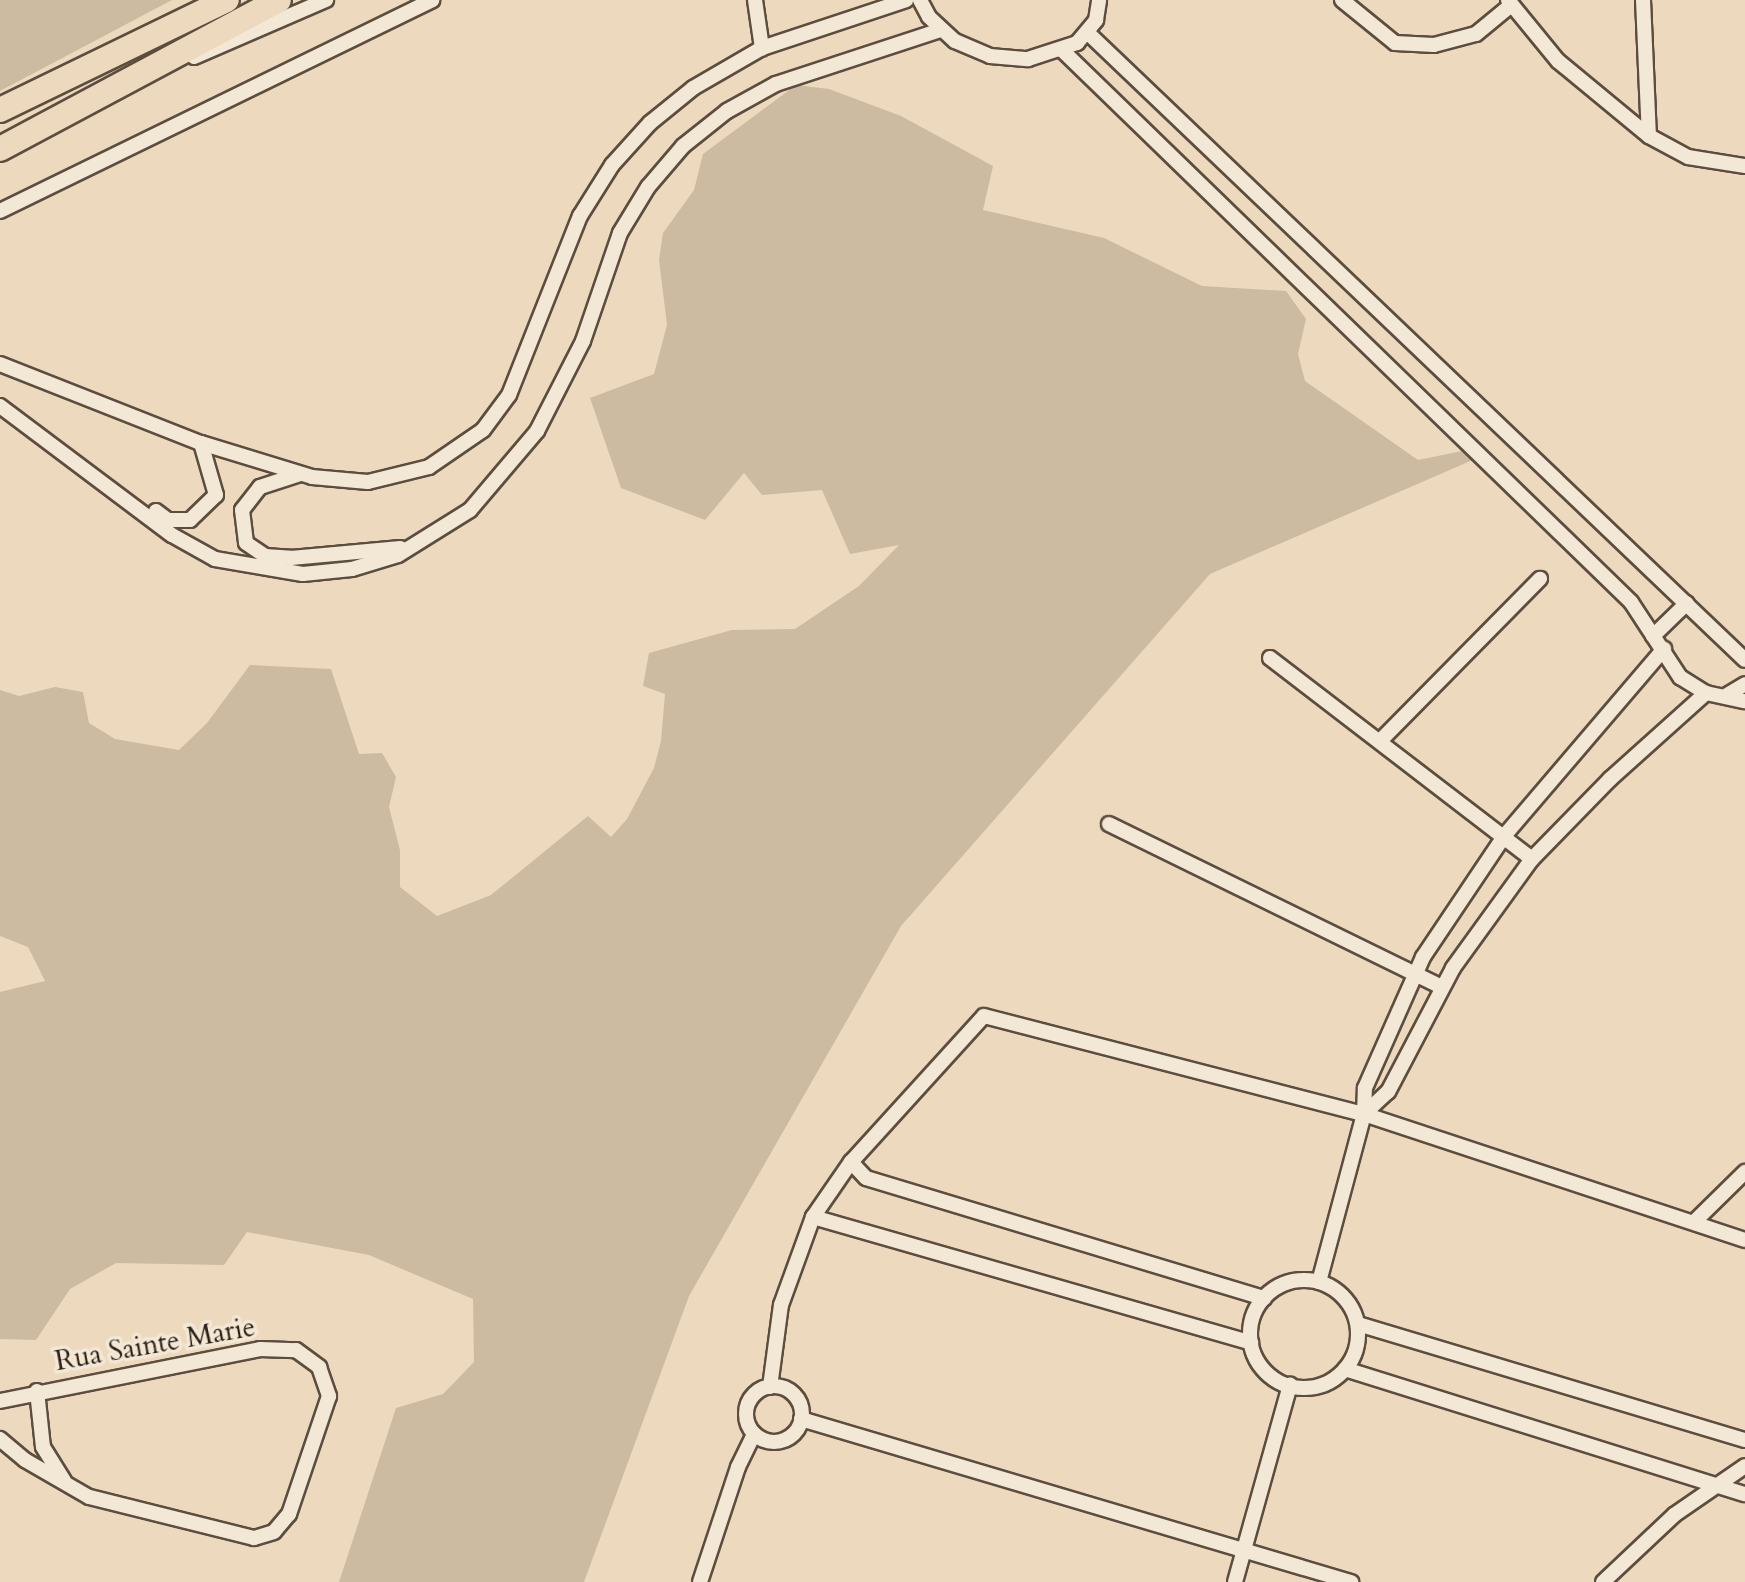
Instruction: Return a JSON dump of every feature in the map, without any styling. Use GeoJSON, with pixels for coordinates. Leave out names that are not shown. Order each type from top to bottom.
{"type":"FeatureCollection","features":[{"type":"Feature","properties":{"kind":"main road"},"geometry":{"type":"LineString","coordinates":[[0,110],[227,0]]}},
{"type":"Feature","properties":{"kind":"main road"},"geometry":{"type":"LineString","coordinates":[[0,149],[279,0]]}},
{"type":"Feature","properties":{"kind":"street"},"geometry":{"type":"LineString","coordinates":[[91,101],[326,0]]}},
{"type":"Feature","properties":{"kind":"street"},"geometry":{"type":"LineString","coordinates":[[0,211],[432,0]]}},
{"type":"Feature","properties":{"kind":"street"},"geometry":{"type":"LineString","coordinates":[[755,0],[762,48]]}},
{"type":"Feature","properties":{"kind":"street"},"geometry":{"type":"LineString","coordinates":[[3,362],[201,443],[300,474],[349,482],[397,477],[448,457],[483,430],[519,376],[567,243],[612,165],[671,105],[762,48],[906,0]]}},
{"type":"Feature","properties":{"kind":"street"},"geometry":{"type":"LineString","coordinates":[[920,0],[940,30],[971,50],[999,58],[1028,59],[1063,51],[1088,33],[1099,0]]}},
{"type":"Feature","properties":{"kind":"street"},"geometry":{"type":"LineString","coordinates":[[1342,0],[1395,43],[1434,45],[1476,34],[1509,3],[1558,61],[1649,136],[1688,157],[1745,166]]}},
{"type":"Feature","properties":{"kind":"street"},"geometry":{"type":"LineString","coordinates":[[1643,0],[1649,136]]}},
{"type":"Feature","properties":{"kind":"street"},"geometry":{"type":"LineString","coordinates":[[0,406],[143,511],[215,559],[279,573],[352,569],[420,544],[479,502],[537,431],[579,352],[620,233],[648,187],[683,146],[727,111],[776,84],[940,30]]}},
{"type":"Feature","properties":{"kind":"street"},"geometry":{"type":"LineString","coordinates":[[1088,33],[1745,660]]}},
{"type":"Feature","properties":{"kind":"street"},"geometry":{"type":"LineString","coordinates":[[1063,51],[1631,602],[1680,677],[1706,693],[1745,701]]}},
{"type":"Feature","properties":{"kind":"street"},"geometry":{"type":"LineString","coordinates":[[71,458],[168,520],[190,520],[216,495],[201,443]]}},
{"type":"Feature","properties":{"kind":"street"},"geometry":{"type":"LineString","coordinates":[[300,474],[260,487],[242,510],[246,543],[265,556],[330,558],[420,544]]}},
{"type":"Feature","properties":{"kind":"street"},"geometry":{"type":"LineString","coordinates":[[1380,741],[1540,579]]}},
{"type":"Feature","properties":{"kind":"street"},"geometry":{"type":"LineString","coordinates":[[1653,636],[1687,603]]}},
{"type":"Feature","properties":{"kind":"street"},"geometry":{"type":"LineString","coordinates":[[1319,1282],[1364,1114],[1365,1088],[1415,971],[1505,835],[1664,649]]}},
{"type":"Feature","properties":{"kind":"street"},"geometry":{"type":"LineString","coordinates":[[1270,658],[1505,835],[1532,859]]}},
{"type":"Feature","properties":{"kind":"street"},"geometry":{"type":"LineString","coordinates":[[1727,695],[1745,684]]}},
{"type":"Feature","properties":{"kind":"street"},"geometry":{"type":"LineString","coordinates":[[1364,1114],[1388,1092],[1441,987],[1532,859],[1610,779],[1706,693]]}},
{"type":"Feature","properties":{"kind":"street"},"geometry":{"type":"LineString","coordinates":[[1109,824],[1415,971],[1441,987]]}},
{"type":"Feature","properties":{"kind":"street"},"geometry":{"type":"LineString","coordinates":[[770,1387],[781,1305],[813,1217],[851,1162],[984,1016],[1364,1114],[1696,1220],[1745,1240]]}},
{"type":"Feature","properties":{"kind":"street"},"geometry":{"type":"LineString","coordinates":[[851,1162],[866,1178],[1264,1298]]}},
{"type":"Feature","properties":{"kind":"street"},"geometry":{"type":"LineString","coordinates":[[1696,1220],[1745,1172]]}},
{"type":"Feature","properties":{"kind":"street"},"geometry":{"type":"LineString","coordinates":[[813,1217],[1251,1343]]}},
{"type":"Feature","properties":{"kind":"street"},"geometry":{"type":"LineString","coordinates":[[1319,1282],[1340,1293],[1358,1324],[1357,1348],[1345,1369],[1326,1383],[1290,1385],[1260,1365],[1251,1343],[1252,1319],[1264,1298],[1283,1284],[1319,1282]]}},
{"type":"Feature","properties":{"kind":"street"},"geometry":{"type":"LineString","coordinates":[[1358,1324],[1745,1440]]}},
{"type":"Feature","properties":{"kind":"street","name":"Rua Sainte Marie"},"geometry":{"type":"LineString","coordinates":[[0,1401],[37,1391],[260,1349],[296,1350],[319,1367],[329,1396],[289,1514],[274,1532],[234,1537],[89,1497],[66,1485],[0,1439]]}},
{"type":"Feature","properties":{"kind":"street"},"geometry":{"type":"LineString","coordinates":[[1345,1369],[1718,1482],[1745,1494]]}},
{"type":"Feature","properties":{"kind":"street"},"geometry":{"type":"LineString","coordinates":[[1235,1582],[1241,1549],[1290,1385]]}},
{"type":"Feature","properties":{"kind":"street"},"geometry":{"type":"LineString","coordinates":[[700,1582],[733,1480],[754,1434],[747,1410],[755,1394],[770,1387],[794,1395],[801,1419]]}},
{"type":"Feature","properties":{"kind":"street"},"geometry":{"type":"LineString","coordinates":[[37,1391],[43,1447],[66,1485]]}},
{"type":"Feature","properties":{"kind":"street"},"geometry":{"type":"LineString","coordinates":[[801,1419],[1351,1582]]}},
{"type":"Feature","properties":{"kind":"street"},"geometry":{"type":"LineString","coordinates":[[754,1434],[770,1441],[786,1439],[801,1419]]}},
{"type":"Feature","properties":{"kind":"street"},"geometry":{"type":"LineString","coordinates":[[1603,1582],[1674,1515],[1745,1466]]}},
{"type":"Feature","properties":{"kind":"shaded area"},"geometry":{"type":"Polygon","coordinates":[[[0,0],[172,0],[0,91],[0,0]]]}},
{"type":"Feature","properties":{"kind":"shaded area"},"geometry":{"type":"Polygon","coordinates":[[[796,85],[829,89],[901,116],[993,166],[983,210],[1104,238],[1202,286],[1286,291],[1306,319],[1298,354],[1305,381],[1418,460],[1467,450],[1475,459],[1210,574],[901,926],[689,1296],[584,1582],[339,1582],[396,1408],[443,1394],[474,1362],[473,1299],[369,1255],[247,1232],[224,1265],[116,1263],[70,1289],[36,1340],[0,1339],[0,992],[45,981],[28,947],[0,936],[0,690],[19,696],[55,687],[83,692],[89,723],[115,739],[179,750],[207,723],[250,665],[331,669],[359,754],[382,753],[396,777],[389,807],[400,850],[400,887],[437,916],[491,895],[588,816],[611,837],[627,819],[654,768],[661,741],[665,694],[643,686],[649,653],[732,630],[795,629],[859,586],[899,545],[850,554],[822,490],[762,495],[744,473],[705,520],[621,488],[590,398],[654,374],[667,325],[659,260],[663,233],[694,190],[703,154],[796,85]]]}}]}
